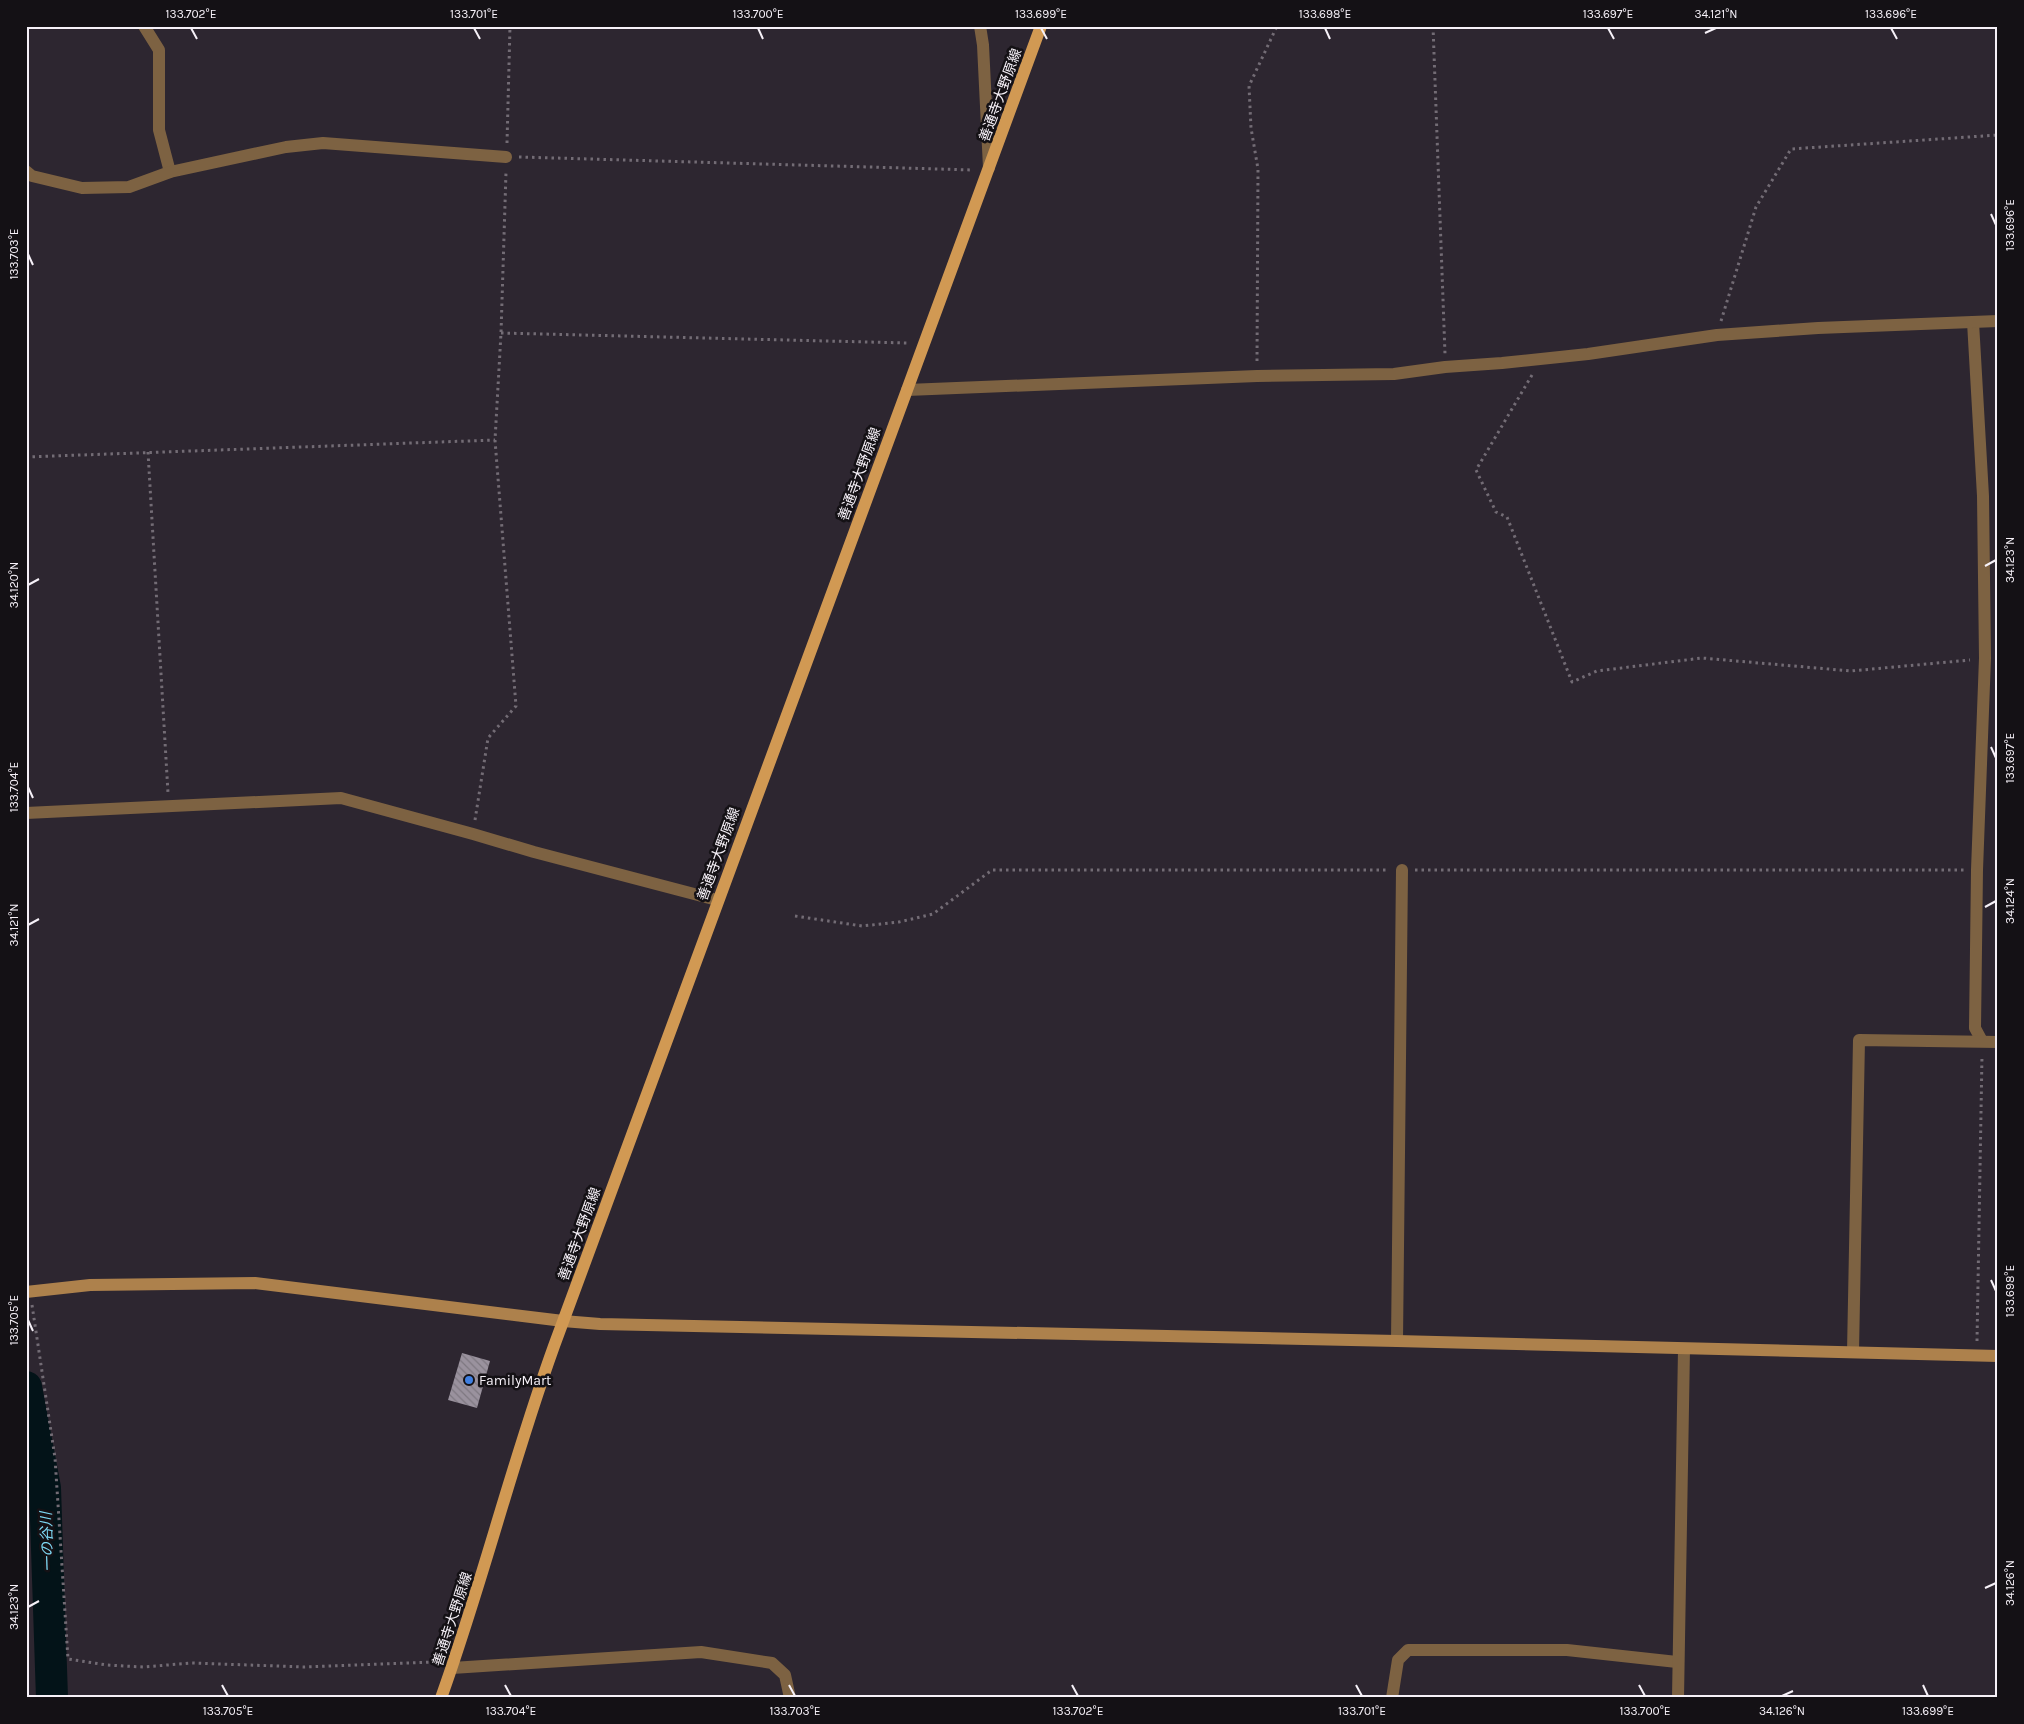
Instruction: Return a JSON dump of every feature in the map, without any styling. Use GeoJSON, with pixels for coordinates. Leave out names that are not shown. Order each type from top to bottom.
{"type":"FeatureCollection","features":[{"type":"Feature","properties":{"kind":"main road","name":"善通寺大野原線"},"geometry":{"type":"LineString","coordinates":[[441,1698],[486,1564],[520,1445],[563,1322],[716,900],[1041,26]]}},
{"type":"Feature","properties":{"kind":"street"},"geometry":{"type":"LineString","coordinates":[[144,26],[159,50],[159,130],[170,172]]}},
{"type":"Feature","properties":{"kind":"street"},"geometry":{"type":"LineString","coordinates":[[980,26],[984,54],[989,170]]}},
{"type":"Feature","properties":{"kind":"street"},"geometry":{"type":"LineString","coordinates":[[26,171],[32,176],[82,188],[129,187],[170,172],[286,147],[323,143],[506,157]]}},
{"type":"Feature","properties":{"kind":"street"},"geometry":{"type":"LineString","coordinates":[[907,390],[1257,376],[1394,374],[1445,367],[1588,354],[1716,335],[1818,328],[1998,321]]}},
{"type":"Feature","properties":{"kind":"street"},"geometry":{"type":"LineString","coordinates":[[1973,322],[1983,496],[1985,658],[1977,870],[1975,1028],[1982,1042]]}},
{"type":"Feature","properties":{"kind":"street"},"geometry":{"type":"LineString","coordinates":[[26,813],[341,798],[716,900]]}},
{"type":"Feature","properties":{"kind":"street"},"geometry":{"type":"LineString","coordinates":[[1396,1341],[1402,870]]}},
{"type":"Feature","properties":{"kind":"street"},"geometry":{"type":"LineString","coordinates":[[1853,1352],[1859,1040],[1998,1042]]}},
{"type":"Feature","properties":{"kind":"street"},"geometry":{"type":"LineString","coordinates":[[28,1291],[90,1285],[255,1283],[563,1322],[600,1324],[1998,1356]]}},
{"type":"Feature","properties":{"kind":"street"},"geometry":{"type":"LineString","coordinates":[[1678,1698],[1677,1662],[1684,1349]]}},
{"type":"Feature","properties":{"kind":"street"},"geometry":{"type":"LineString","coordinates":[[1392,1698],[1398,1660],[1408,1650],[1567,1650],[1677,1662]]}},
{"type":"Feature","properties":{"kind":"street"},"geometry":{"type":"LineString","coordinates":[[452,1668],[700,1652],[772,1663],[785,1675],[790,1698]]}},
{"type":"Feature","properties":{"kind":"path"},"geometry":{"type":"LineString","coordinates":[[473,834],[488,738],[516,706],[495,440],[501,333],[510,26]]}},
{"type":"Feature","properties":{"kind":"path"},"geometry":{"type":"LineString","coordinates":[[1257,376],[1258,169],[1251,128],[1249,86],[1277,26]]}},
{"type":"Feature","properties":{"kind":"path"},"geometry":{"type":"LineString","coordinates":[[1433,26],[1445,367]]}},
{"type":"Feature","properties":{"kind":"path"},"geometry":{"type":"LineString","coordinates":[[1716,335],[1756,207],[1791,149],[1998,135]]}},
{"type":"Feature","properties":{"kind":"path"},"geometry":{"type":"LineString","coordinates":[[506,157],[989,170]]}},
{"type":"Feature","properties":{"kind":"path"},"geometry":{"type":"LineString","coordinates":[[501,333],[922,344]]}},
{"type":"Feature","properties":{"kind":"path"},"geometry":{"type":"LineString","coordinates":[[1541,359],[1476,470],[1496,512],[1506,517],[1572,682],[1596,671],[1702,658],[1851,672],[1985,658]]}},
{"type":"Feature","properties":{"kind":"path"},"geometry":{"type":"LineString","coordinates":[[26,457],[495,440]]}},
{"type":"Feature","properties":{"kind":"path"},"geometry":{"type":"LineString","coordinates":[[148,452],[169,806]]}},
{"type":"Feature","properties":{"kind":"path"},"geometry":{"type":"LineString","coordinates":[[795,916],[862,926],[899,922],[933,914],[992,870],[1977,870]]}},
{"type":"Feature","properties":{"kind":"path"},"geometry":{"type":"LineString","coordinates":[[1977,1355],[1982,1042]]}},
{"type":"Feature","properties":{"kind":"path"},"geometry":{"type":"LineString","coordinates":[[28,1291],[55,1458],[68,1658],[107,1665],[143,1667],[192,1663],[304,1667],[433,1662],[452,1668]]}},
{"type":"Feature","properties":{"kind":"building","name":"FamilyMart"},"geometry":{"type":"Polygon","coordinates":[[[462,1353],[490,1361],[477,1408],[448,1400],[462,1353]]]}},
{"type":"Feature","properties":{"kind":"waterway","name":"一の谷川"},"geometry":{"type":"LineString","coordinates":[[26,1387],[45,1488],[52,1698]]}},
{"type":"Feature","properties":{"kind":"place","name":"FamilyMart"},"geometry":{"type":"Point","coordinates":[469,1380]}}]}
